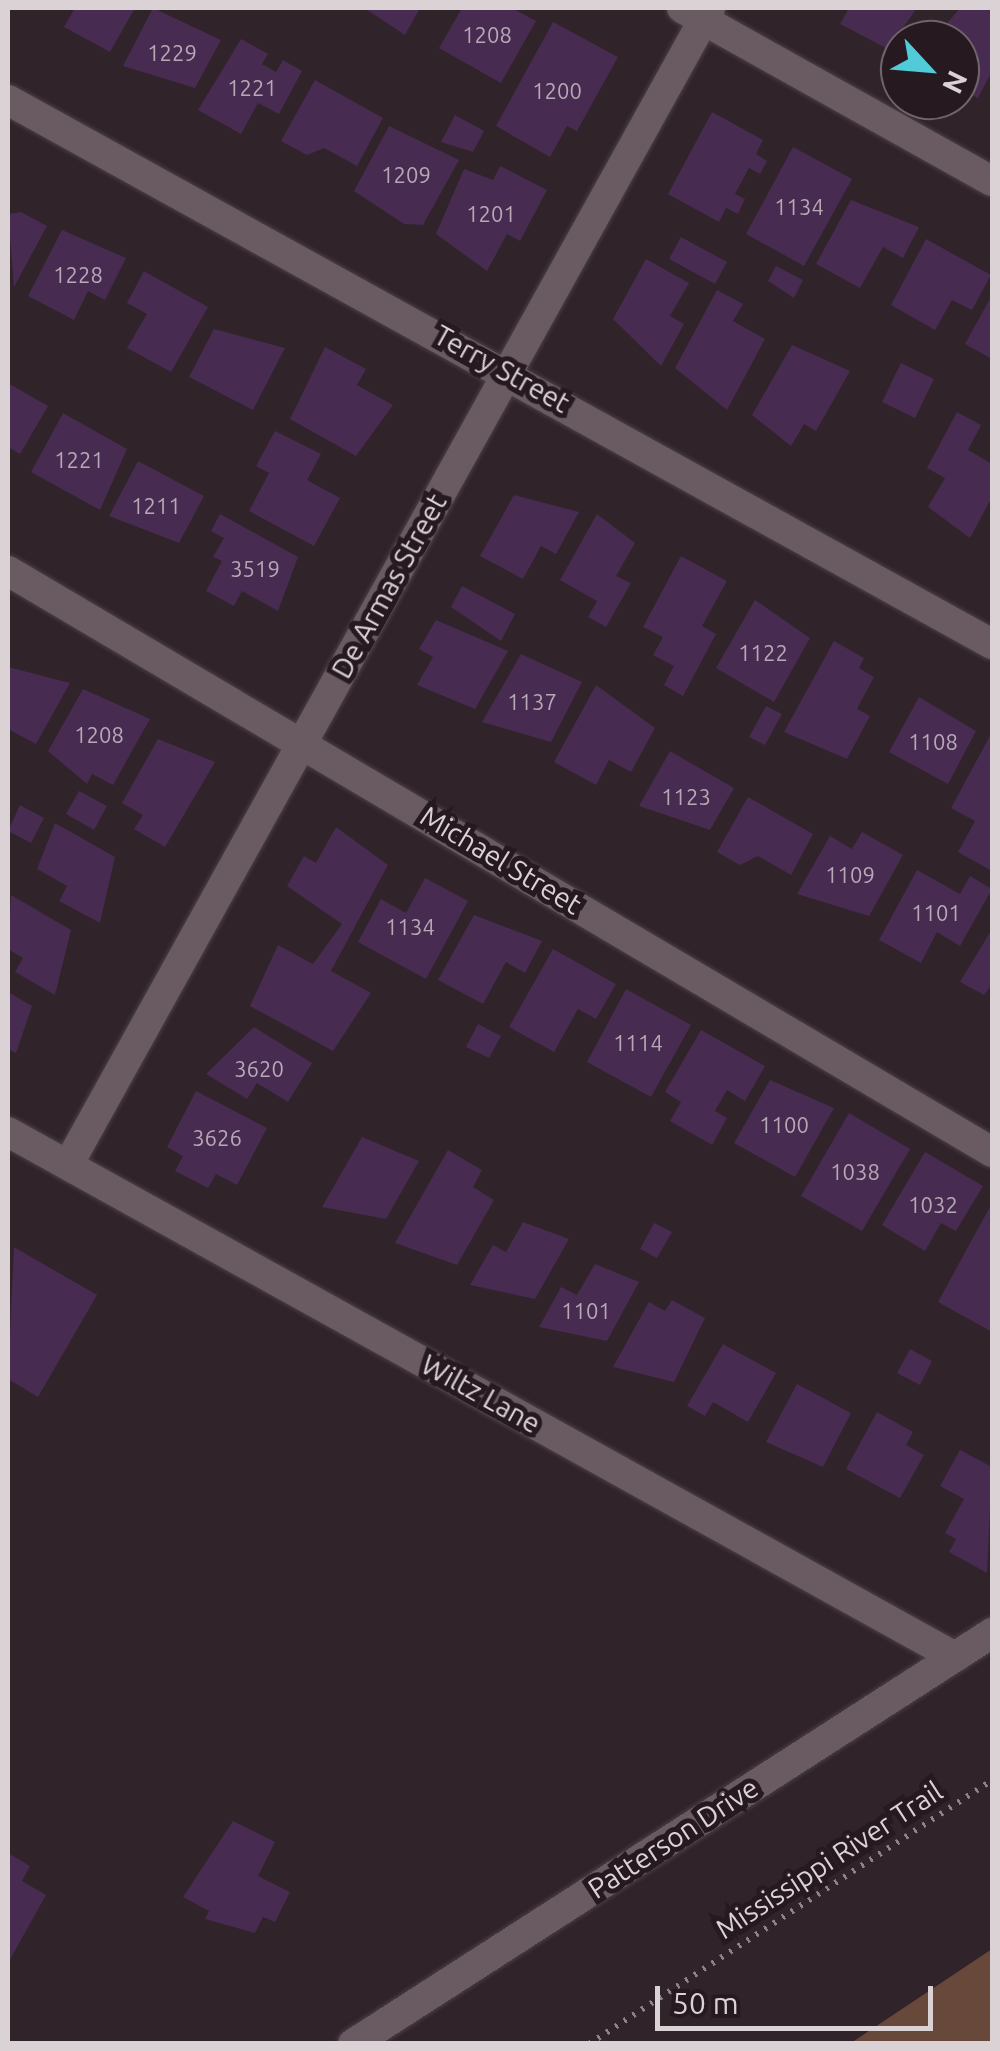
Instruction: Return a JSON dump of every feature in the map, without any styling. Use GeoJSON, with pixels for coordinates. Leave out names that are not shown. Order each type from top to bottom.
{"type":"FeatureCollection","features":[{"type":"Feature","properties":{"kind":"street"},"geometry":{"type":"LineString","coordinates":[[699,12],[992,181]]}},
{"type":"Feature","properties":{"kind":"street","name":"De Armas Street"},"geometry":{"type":"LineString","coordinates":[[68,1165],[508,372],[699,12]]}},
{"type":"Feature","properties":{"kind":"street","name":"Terry Street"},"geometry":{"type":"LineString","coordinates":[[8,100],[508,372],[992,644]]}},
{"type":"Feature","properties":{"kind":"street","name":"Michael Street"},"geometry":{"type":"LineString","coordinates":[[8,571],[992,1152]]}},
{"type":"Feature","properties":{"kind":"street","name":"Wiltz Lane"},"geometry":{"type":"LineString","coordinates":[[8,1132],[955,1658]]}},
{"type":"Feature","properties":{"kind":"street","name":"Patterson Drive"},"geometry":{"type":"LineString","coordinates":[[353,2044],[992,1633]]}},
{"type":"Feature","properties":{"kind":"path","name":"Mississippi River Trail"},"geometry":{"type":"LineString","coordinates":[[589,2044],[992,1780]]}},
{"type":"Feature","properties":{"kind":"shaded area"},"geometry":{"type":"Polygon","coordinates":[[[992,1949],[992,2043],[851,2043],[992,1949]]]}},
{"type":"Feature","properties":{"kind":"building"},"geometry":{"type":"Polygon","coordinates":[[[75,8],[135,8],[110,52],[64,27],[75,8]]]}},
{"type":"Feature","properties":{"kind":"building"},"geometry":{"type":"Polygon","coordinates":[[[153,8],[221,40],[195,88],[123,66],[153,8]]]}},
{"type":"Feature","properties":{"kind":"building"},"geometry":{"type":"Polygon","coordinates":[[[364,8],[420,8],[405,35],[364,8]]]}},
{"type":"Feature","properties":{"kind":"building"},"geometry":{"type":"Polygon","coordinates":[[[462,8],[512,8],[536,21],[501,83],[439,48],[462,8]]]}},
{"type":"Feature","properties":{"kind":"building"},"geometry":{"type":"Polygon","coordinates":[[[849,8],[917,8],[909,20],[880,20],[880,45],[840,24],[849,8]]]}},
{"type":"Feature","properties":{"kind":"building"},"geometry":{"type":"Polygon","coordinates":[[[960,8],[992,8],[992,71],[980,94],[980,20],[950,20],[960,8]]]}},
{"type":"Feature","properties":{"kind":"building"},"geometry":{"type":"Polygon","coordinates":[[[553,22],[618,57],[577,131],[567,126],[550,157],[496,126],[553,22]]]}},
{"type":"Feature","properties":{"kind":"building"},"geometry":{"type":"Polygon","coordinates":[[[241,39],[268,54],[262,64],[276,72],[283,60],[302,71],[279,114],[258,103],[241,134],[198,110],[241,39]]]}},
{"type":"Feature","properties":{"kind":"building"},"geometry":{"type":"Polygon","coordinates":[[[315,80],[383,118],[357,166],[324,148],[307,155],[281,141],[315,80]]]}},
{"type":"Feature","properties":{"kind":"building"},"geometry":{"type":"Polygon","coordinates":[[[712,112],[763,140],[756,154],[767,161],[760,174],[749,168],[735,194],[745,199],[738,214],[726,208],[719,222],[668,194],[712,112]]]}},
{"type":"Feature","properties":{"kind":"building"},"geometry":{"type":"Polygon","coordinates":[[[455,115],[484,131],[473,152],[441,142],[455,115]]]}},
{"type":"Feature","properties":{"kind":"building"},"geometry":{"type":"Polygon","coordinates":[[[389,126],[459,160],[423,225],[404,224],[354,191],[389,126]]]}},
{"type":"Feature","properties":{"kind":"building"},"geometry":{"type":"Polygon","coordinates":[[[793,147],[852,179],[804,266],[746,234],[793,147]]]}},
{"type":"Feature","properties":{"kind":"building"},"geometry":{"type":"Polygon","coordinates":[[[500,166],[547,190],[520,241],[507,234],[487,271],[436,234],[464,169],[493,180],[500,166]]]}},
{"type":"Feature","properties":{"kind":"building"},"geometry":{"type":"Polygon","coordinates":[[[851,200],[919,227],[903,258],[883,247],[860,288],[816,264],[851,200]]]}},
{"type":"Feature","properties":{"kind":"building"},"geometry":{"type":"Polygon","coordinates":[[[21,212],[47,226],[14,287],[8,214],[21,212]]]}},
{"type":"Feature","properties":{"kind":"building"},"geometry":{"type":"Polygon","coordinates":[[[62,230],[126,258],[105,300],[88,291],[74,320],[28,296],[62,230]]]}},
{"type":"Feature","properties":{"kind":"building"},"geometry":{"type":"Polygon","coordinates":[[[681,237],[727,262],[715,284],[669,259],[681,237]]]}},
{"type":"Feature","properties":{"kind":"building"},"geometry":{"type":"Polygon","coordinates":[[[926,239],[991,275],[972,310],[952,300],[935,330],[891,305],[926,239]]]}},
{"type":"Feature","properties":{"kind":"building"},"geometry":{"type":"Polygon","coordinates":[[[646,259],[689,283],[670,316],[684,324],[661,366],[613,319],[646,259]]]}},
{"type":"Feature","properties":{"kind":"building"},"geometry":{"type":"Polygon","coordinates":[[[776,266],[803,280],[794,298],[768,281],[776,266]]]}},
{"type":"Feature","properties":{"kind":"building"},"geometry":{"type":"Polygon","coordinates":[[[144,271],[208,307],[171,372],[127,348],[147,314],[127,303],[144,271]]]}},
{"type":"Feature","properties":{"kind":"building"},"geometry":{"type":"Polygon","coordinates":[[[717,290],[743,304],[733,321],[765,339],[727,410],[675,368],[717,290]]]}},
{"type":"Feature","properties":{"kind":"building"},"geometry":{"type":"Polygon","coordinates":[[[992,295],[992,359],[965,344],[992,295]]]}},
{"type":"Feature","properties":{"kind":"building"},"geometry":{"type":"Polygon","coordinates":[[[214,329],[285,348],[253,410],[189,377],[214,329]]]}},
{"type":"Feature","properties":{"kind":"building"},"geometry":{"type":"Polygon","coordinates":[[[792,345],[850,371],[816,431],[804,424],[791,446],[752,415],[792,345]]]}},
{"type":"Feature","properties":{"kind":"building"},"geometry":{"type":"Polygon","coordinates":[[[325,347],[366,369],[357,385],[393,405],[356,456],[290,419],[325,347]]]}},
{"type":"Feature","properties":{"kind":"building"},"geometry":{"type":"Polygon","coordinates":[[[901,363],[934,379],[915,418],[882,402],[901,363]]]}},
{"type":"Feature","properties":{"kind":"building"},"geometry":{"type":"Polygon","coordinates":[[[8,383],[48,406],[20,454],[8,447],[8,383]]]}},
{"type":"Feature","properties":{"kind":"building"},"geometry":{"type":"Polygon","coordinates":[[[957,412],[981,425],[968,450],[992,464],[992,497],[970,538],[928,507],[945,478],[927,468],[957,412]]]}},
{"type":"Feature","properties":{"kind":"building"},"geometry":{"type":"Polygon","coordinates":[[[63,413],[127,449],[100,510],[31,472],[63,413]]]}},
{"type":"Feature","properties":{"kind":"building"},"geometry":{"type":"Polygon","coordinates":[[[275,431],[321,454],[307,480],[340,498],[314,546],[249,511],[269,473],[256,466],[275,431]]]}},
{"type":"Feature","properties":{"kind":"building"},"geometry":{"type":"Polygon","coordinates":[[[138,461],[204,496],[179,543],[109,516],[138,461]]]}},
{"type":"Feature","properties":{"kind":"building"},"geometry":{"type":"Polygon","coordinates":[[[514,495],[579,512],[556,554],[541,546],[523,579],[480,556],[514,495]]]}},
{"type":"Feature","properties":{"kind":"building"},"geometry":{"type":"Polygon","coordinates":[[[220,514],[298,557],[278,611],[242,591],[234,606],[206,591],[222,561],[213,557],[224,538],[211,531],[220,514]]]}},
{"type":"Feature","properties":{"kind":"building"},"geometry":{"type":"Polygon","coordinates":[[[597,514],[635,543],[616,576],[631,583],[606,627],[588,617],[597,601],[560,580],[597,514]]]}},
{"type":"Feature","properties":{"kind":"building"},"geometry":{"type":"Polygon","coordinates":[[[681,556],[727,581],[702,626],[716,634],[683,696],[664,685],[674,666],[653,655],[663,637],[643,627],[681,556]]]}},
{"type":"Feature","properties":{"kind":"building"},"geometry":{"type":"Polygon","coordinates":[[[462,586],[515,614],[501,641],[451,607],[462,586]]]}},
{"type":"Feature","properties":{"kind":"building"},"geometry":{"type":"Polygon","coordinates":[[[755,600],[810,638],[774,702],[716,668],[755,600]]]}},
{"type":"Feature","properties":{"kind":"building"},"geometry":{"type":"Polygon","coordinates":[[[436,620],[508,651],[475,709],[417,685],[433,657],[419,649],[436,620]]]}},
{"type":"Feature","properties":{"kind":"building"},"geometry":{"type":"Polygon","coordinates":[[[834,641],[864,658],[859,668],[874,677],[857,709],[870,716],[847,759],[784,732],[834,641]]]}},
{"type":"Feature","properties":{"kind":"building"},"geometry":{"type":"Polygon","coordinates":[[[521,654],[582,682],[551,742],[482,722],[521,654]]]}},
{"type":"Feature","properties":{"kind":"building"},"geometry":{"type":"Polygon","coordinates":[[[8,667],[70,683],[36,744],[8,729],[8,667]]]}},
{"type":"Feature","properties":{"kind":"building"},"geometry":{"type":"Polygon","coordinates":[[[596,685],[655,728],[631,772],[609,760],[596,785],[554,762],[596,685]]]}},
{"type":"Feature","properties":{"kind":"building"},"geometry":{"type":"Polygon","coordinates":[[[83,689],[150,719],[113,785],[92,774],[87,784],[48,751],[83,689]]]}},
{"type":"Feature","properties":{"kind":"building"},"geometry":{"type":"Polygon","coordinates":[[[919,697],[976,731],[948,784],[889,752],[919,697]]]}},
{"type":"Feature","properties":{"kind":"building"},"geometry":{"type":"Polygon","coordinates":[[[766,706],[782,714],[765,745],[749,737],[766,706]]]}},
{"type":"Feature","properties":{"kind":"building"},"geometry":{"type":"Polygon","coordinates":[[[992,732],[992,871],[958,852],[975,821],[951,808],[992,732]]]}},
{"type":"Feature","properties":{"kind":"building"},"geometry":{"type":"Polygon","coordinates":[[[158,739],[215,762],[165,847],[134,829],[143,815],[122,803],[158,739]]]}},
{"type":"Feature","properties":{"kind":"building"},"geometry":{"type":"Polygon","coordinates":[[[670,751],[734,788],[710,830],[639,806],[670,751]]]}},
{"type":"Feature","properties":{"kind":"building"},"geometry":{"type":"Polygon","coordinates":[[[79,791],[107,806],[94,830],[66,814],[79,791]]]}},
{"type":"Feature","properties":{"kind":"building"},"geometry":{"type":"Polygon","coordinates":[[[748,797],[813,834],[791,875],[758,856],[740,865],[717,852],[748,797]]]}},
{"type":"Feature","properties":{"kind":"building"},"geometry":{"type":"Polygon","coordinates":[[[20,805],[44,818],[31,843],[8,831],[20,805]]]}},
{"type":"Feature","properties":{"kind":"building"},"geometry":{"type":"Polygon","coordinates":[[[55,823],[115,857],[100,923],[59,901],[67,886],[37,869],[55,823]]]}},
{"type":"Feature","properties":{"kind":"building"},"geometry":{"type":"Polygon","coordinates":[[[336,827],[388,865],[331,971],[371,993],[333,1051],[250,1006],[278,945],[313,964],[342,924],[287,886],[304,856],[316,863],[336,827]]]}},
{"type":"Feature","properties":{"kind":"building"},"geometry":{"type":"Polygon","coordinates":[[[862,832],[903,855],[869,916],[797,894],[830,836],[852,849],[862,832]]]}},
{"type":"Feature","properties":{"kind":"building"},"geometry":{"type":"Polygon","coordinates":[[[917,870],[960,894],[970,876],[992,889],[960,946],[937,932],[921,963],[879,940],[917,870]]]}},
{"type":"Feature","properties":{"kind":"building"},"geometry":{"type":"Polygon","coordinates":[[[425,878],[468,901],[426,979],[358,942],[381,899],[406,913],[425,878]]]}},
{"type":"Feature","properties":{"kind":"building"},"geometry":{"type":"Polygon","coordinates":[[[11,895],[71,930],[55,995],[15,972],[23,958],[8,949],[11,895]]]}},
{"type":"Feature","properties":{"kind":"building"},"geometry":{"type":"Polygon","coordinates":[[[474,915],[542,941],[525,973],[506,962],[483,1004],[438,980],[474,915]]]}},
{"type":"Feature","properties":{"kind":"building"},"geometry":{"type":"Polygon","coordinates":[[[992,929],[992,984],[984,995],[960,982],[992,929]]]}},
{"type":"Feature","properties":{"kind":"building"},"geometry":{"type":"Polygon","coordinates":[[[553,949],[616,984],[596,1019],[578,1009],[554,1052],[509,1027],[553,949]]]}},
{"type":"Feature","properties":{"kind":"building"},"geometry":{"type":"Polygon","coordinates":[[[626,989],[691,1025],[651,1097],[587,1062],[626,989]]]}},
{"type":"Feature","properties":{"kind":"building"},"geometry":{"type":"Polygon","coordinates":[[[8,992],[32,1006],[16,1053],[8,1049],[8,992]]]}},
{"type":"Feature","properties":{"kind":"building"},"geometry":{"type":"Polygon","coordinates":[[[478,1024],[501,1036],[489,1058],[466,1047],[478,1024]]]}},
{"type":"Feature","properties":{"kind":"building"},"geometry":{"type":"Polygon","coordinates":[[[254,1027],[312,1063],[288,1102],[257,1083],[247,1099],[206,1074],[254,1027]]]}},
{"type":"Feature","properties":{"kind":"building"},"geometry":{"type":"Polygon","coordinates":[[[701,1030],[765,1066],[745,1101],[727,1090],[715,1111],[727,1118],[712,1145],[670,1121],[681,1102],[665,1092],[701,1030]]]}},
{"type":"Feature","properties":{"kind":"building"},"geometry":{"type":"Polygon","coordinates":[[[770,1080],[834,1108],[795,1177],[734,1143],[770,1080]]]}},
{"type":"Feature","properties":{"kind":"building"},"geometry":{"type":"Polygon","coordinates":[[[196,1091],[267,1128],[237,1185],[216,1174],[208,1188],[175,1171],[183,1156],[167,1147],[196,1091]]]}},
{"type":"Feature","properties":{"kind":"building"},"geometry":{"type":"Polygon","coordinates":[[[849,1113],[910,1149],[862,1231],[801,1196],[849,1113]]]}},
{"type":"Feature","properties":{"kind":"building"},"geometry":{"type":"Polygon","coordinates":[[[362,1137],[419,1161],[386,1219],[322,1207],[362,1137]]]}},
{"type":"Feature","properties":{"kind":"building"},"geometry":{"type":"Polygon","coordinates":[[[448,1150],[482,1170],[473,1187],[494,1200],[457,1265],[395,1243],[448,1150]]]}},
{"type":"Feature","properties":{"kind":"building"},"geometry":{"type":"Polygon","coordinates":[[[925,1152],[983,1186],[956,1231],[941,1223],[925,1251],[882,1225],[925,1152]]]}},
{"type":"Feature","properties":{"kind":"building"},"geometry":{"type":"Polygon","coordinates":[[[992,1203],[992,1332],[938,1302],[992,1203]]]}},
{"type":"Feature","properties":{"kind":"building"},"geometry":{"type":"Polygon","coordinates":[[[523,1222],[569,1239],[535,1299],[470,1285],[493,1245],[506,1252],[523,1222]]]}},
{"type":"Feature","properties":{"kind":"building"},"geometry":{"type":"Polygon","coordinates":[[[654,1223],[672,1232],[657,1258],[640,1249],[654,1223]]]}},
{"type":"Feature","properties":{"kind":"building"},"geometry":{"type":"Polygon","coordinates":[[[14,1247],[97,1295],[38,1397],[8,1379],[14,1247]]]}},
{"type":"Feature","properties":{"kind":"building"},"geometry":{"type":"Polygon","coordinates":[[[595,1264],[639,1282],[607,1341],[539,1327],[561,1287],[577,1295],[595,1264]]]}},
{"type":"Feature","properties":{"kind":"building"},"geometry":{"type":"Polygon","coordinates":[[[672,1300],[705,1318],[674,1382],[613,1367],[649,1302],[665,1311],[672,1300]]]}},
{"type":"Feature","properties":{"kind":"building"},"geometry":{"type":"Polygon","coordinates":[[[723,1344],[776,1373],[748,1422],[713,1402],[705,1416],[687,1406],[723,1344]]]}},
{"type":"Feature","properties":{"kind":"building"},"geometry":{"type":"Polygon","coordinates":[[[910,1349],[932,1361],[920,1385],[897,1373],[910,1349]]]}},
{"type":"Feature","properties":{"kind":"building"},"geometry":{"type":"Polygon","coordinates":[[[797,1384],[851,1413],[823,1467],[766,1442],[797,1384]]]}},
{"type":"Feature","properties":{"kind":"building"},"geometry":{"type":"Polygon","coordinates":[[[877,1412],[913,1432],[906,1445],[924,1455],[900,1498],[846,1469],[877,1412]]]}},
{"type":"Feature","properties":{"kind":"building"},"geometry":{"type":"Polygon","coordinates":[[[960,1450],[992,1467],[987,1573],[949,1552],[956,1539],[945,1533],[964,1499],[940,1486],[960,1450]]]}},
{"type":"Feature","properties":{"kind":"building"},"geometry":{"type":"Polygon","coordinates":[[[233,1821],[275,1842],[258,1876],[290,1892],[275,1922],[263,1917],[255,1933],[205,1919],[209,1911],[183,1897],[233,1821]]]}},
{"type":"Feature","properties":{"kind":"building"},"geometry":{"type":"Polygon","coordinates":[[[8,1853],[30,1866],[22,1881],[46,1895],[8,1963],[8,1853]]]}}]}
